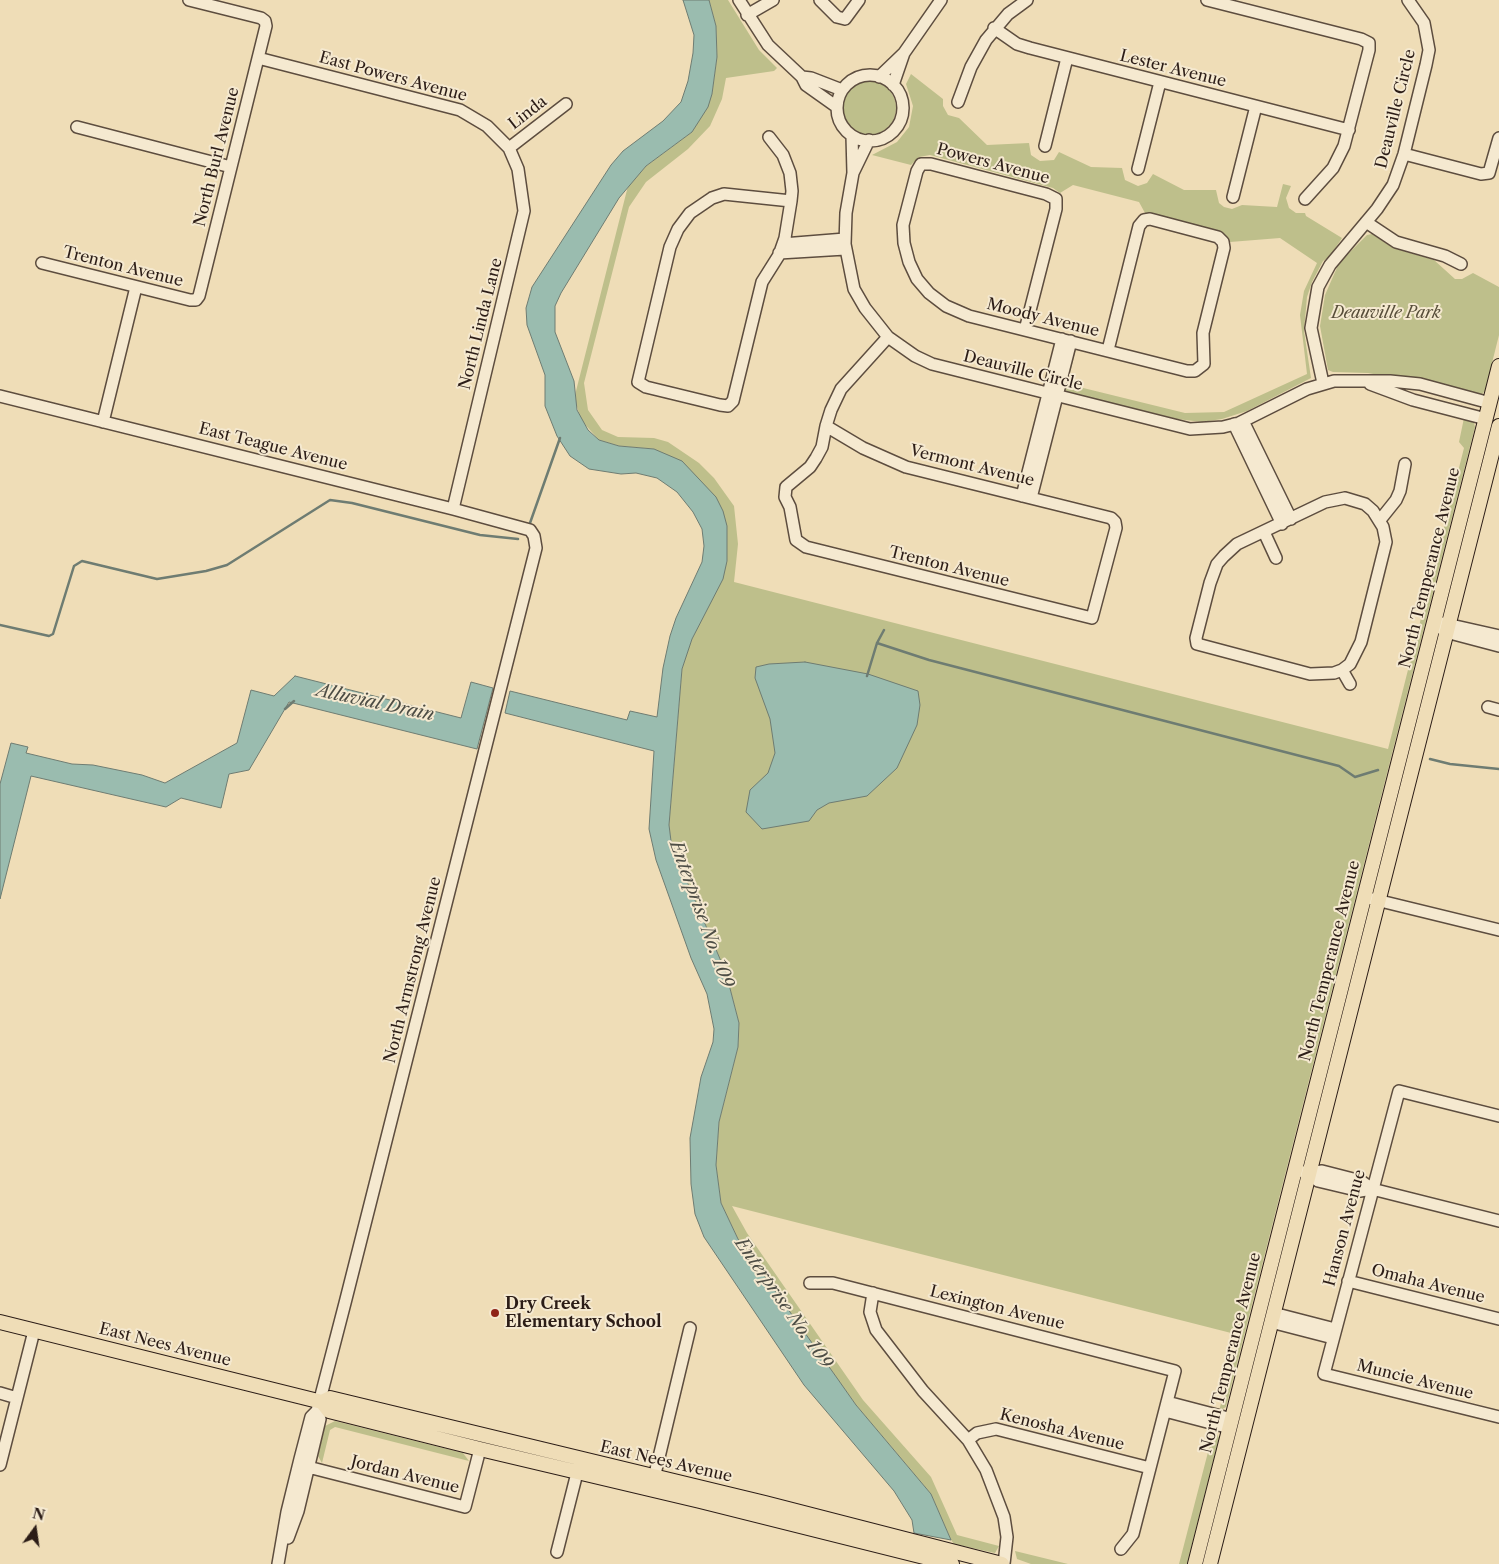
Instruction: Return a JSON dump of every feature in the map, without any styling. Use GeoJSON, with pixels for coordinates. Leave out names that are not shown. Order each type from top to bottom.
{"type":"FeatureCollection","features":[{"type":"Feature","properties":{"kind":"main road","name":"North Temperance Avenue"},"geometry":{"type":"LineString","coordinates":[[1210,1564],[1272,1317],[1302,1171],[1364,897],[1499,366]]}},
{"type":"Feature","properties":{"kind":"main road"},"geometry":{"type":"LineString","coordinates":[[1478,510],[1479,475],[1495,414],[1490,402]]}},
{"type":"Feature","properties":{"kind":"main road","name":"North Temperance Avenue"},"geometry":{"type":"LineString","coordinates":[[1196,1564],[1231,1423],[1379,901],[1499,426]]}},
{"type":"Feature","properties":{"kind":"main road","name":"East Nees Avenue"},"geometry":{"type":"LineString","coordinates":[[0,1322],[320,1405],[328,1411],[577,1473],[700,1500],[952,1564]]}},
{"type":"Feature","properties":{"kind":"main road","name":"East Nees Avenue"},"geometry":{"type":"LineString","coordinates":[[320,1405],[330,1398],[590,1463],[739,1497],[1003,1564]]}},
{"type":"Feature","properties":{"kind":"main road"},"geometry":{"type":"LineString","coordinates":[[480,1449],[518,1452],[577,1467],[590,1463]]}},
{"type":"Feature","properties":{"kind":"main road"},"geometry":{"type":"LineString","coordinates":[[577,1473],[611,1475],[646,1482],[654,1478]]}},
{"type":"Feature","properties":{"kind":"street","name":"North Burl Avenue"},"geometry":{"type":"LineString","coordinates":[[189,0],[265,21],[258,58],[196,300]]}},
{"type":"Feature","properties":{"kind":"street"},"geometry":{"type":"LineString","coordinates":[[739,0],[768,45],[802,77],[806,85],[836,107]]}},
{"type":"Feature","properties":{"kind":"street"},"geometry":{"type":"LineString","coordinates":[[747,15],[773,0]]}},
{"type":"Feature","properties":{"kind":"street"},"geometry":{"type":"LineString","coordinates":[[820,0],[837,17],[845,19],[859,0]]}},
{"type":"Feature","properties":{"kind":"street"},"geometry":{"type":"LineString","coordinates":[[879,77],[904,53],[941,0]]}},
{"type":"Feature","properties":{"kind":"street"},"geometry":{"type":"LineString","coordinates":[[958,102],[971,66],[994,28],[1018,5],[1027,0]]}},
{"type":"Feature","properties":{"kind":"street"},"geometry":{"type":"LineString","coordinates":[[1207,0],[1229,3],[1361,39],[1368,43],[1369,50],[1349,130],[1339,159],[1305,199]]}},
{"type":"Feature","properties":{"kind":"street","name":"Deauville Circle"},"geometry":{"type":"LineString","coordinates":[[1322,383],[1311,328],[1314,299],[1330,264],[1366,222],[1393,185],[1404,154],[1429,50],[1424,23],[1408,0]]}},
{"type":"Feature","properties":{"kind":"street","name":"Lester Avenue"},"geometry":{"type":"LineString","coordinates":[[994,28],[1018,44],[1349,130]]}},
{"type":"Feature","properties":{"kind":"street"},"geometry":{"type":"LineString","coordinates":[[893,85],[904,53]]}},
{"type":"Feature","properties":{"kind":"street","name":"East Powers Avenue"},"geometry":{"type":"LineString","coordinates":[[258,58],[460,110],[487,126],[509,148]]}},
{"type":"Feature","properties":{"kind":"street"},"geometry":{"type":"LineString","coordinates":[[1045,146],[1067,58]]}},
{"type":"Feature","properties":{"kind":"street"},"geometry":{"type":"LineString","coordinates":[[868,75],[879,77],[893,85],[900,96],[902,116],[891,133],[882,138],[869,140],[852,136],[839,119],[836,107],[842,90],[859,77],[868,75]]}},
{"type":"Feature","properties":{"kind":"street"},"geometry":{"type":"LineString","coordinates":[[802,77],[811,78],[842,90]]}},
{"type":"Feature","properties":{"kind":"street"},"geometry":{"type":"LineString","coordinates":[[1138,169],[1160,82]]}},
{"type":"Feature","properties":{"kind":"street","name":"Linda"},"geometry":{"type":"LineString","coordinates":[[509,148],[566,104]]}},
{"type":"Feature","properties":{"kind":"street"},"geometry":{"type":"LineString","coordinates":[[1233,197],[1256,106]]}},
{"type":"Feature","properties":{"kind":"street"},"geometry":{"type":"LineString","coordinates":[[78,127],[231,167]]}},
{"type":"Feature","properties":{"kind":"street","name":"Deauville Circle"},"geometry":{"type":"LineString","coordinates":[[852,136],[853,173],[845,244],[854,289],[865,308],[888,337],[915,356],[932,364],[1190,429],[1206,429],[1239,423],[1322,383],[1348,380],[1420,384],[1490,402]]}},
{"type":"Feature","properties":{"kind":"street"},"geometry":{"type":"LineString","coordinates":[[769,137],[787,164],[790,173],[790,201],[781,249],[762,282],[732,401],[728,406],[646,387],[638,382],[670,247],[678,229],[690,214],[712,198],[724,194],[790,201]]}},
{"type":"Feature","properties":{"kind":"street"},"geometry":{"type":"LineString","coordinates":[[1404,154],[1481,174],[1488,173],[1499,138]]}},
{"type":"Feature","properties":{"kind":"street","name":"Deauville Circle"},"geometry":{"type":"LineString","coordinates":[[853,173],[869,140]]}},
{"type":"Feature","properties":{"kind":"street","name":"North Linda Lane"},"geometry":{"type":"LineString","coordinates":[[453,509],[524,211],[518,169],[509,148]]}},
{"type":"Feature","properties":{"kind":"street","name":"Powers Avenue"},"geometry":{"type":"LineString","coordinates":[[922,164],[931,164],[1046,194],[1056,199],[1056,209],[1025,330]]}},
{"type":"Feature","properties":{"kind":"street","name":"Moody Avenue"},"geometry":{"type":"LineString","coordinates":[[922,164],[917,171],[905,215],[903,234],[906,252],[917,279],[929,293],[942,303],[969,316],[1188,371],[1196,371],[1201,369],[1204,364],[1203,333],[1224,248],[1223,242],[1218,237],[1150,219],[1144,220],[1139,226],[1108,350]]}},
{"type":"Feature","properties":{"kind":"street"},"geometry":{"type":"LineString","coordinates":[[1366,222],[1396,242],[1444,256],[1461,264]]}},
{"type":"Feature","properties":{"kind":"street"},"geometry":{"type":"LineString","coordinates":[[781,249],[845,244]]}},
{"type":"Feature","properties":{"kind":"street","name":"Trenton Avenue"},"geometry":{"type":"LineString","coordinates":[[42,263],[196,300]]}},
{"type":"Feature","properties":{"kind":"street"},"geometry":{"type":"LineString","coordinates":[[103,422],[136,287]]}},
{"type":"Feature","properties":{"kind":"street"},"geometry":{"type":"LineString","coordinates":[[826,426],[831,410],[841,390],[888,337]]}},
{"type":"Feature","properties":{"kind":"street"},"geometry":{"type":"LineString","coordinates":[[1026,497],[1066,340]]}},
{"type":"Feature","properties":{"kind":"street","name":"Deauville Circle"},"geometry":{"type":"LineString","coordinates":[[1363,381],[1422,403],[1486,419]]}},
{"type":"Feature","properties":{"kind":"street","name":"East Teague Avenue"},"geometry":{"type":"LineString","coordinates":[[0,396],[453,509],[530,530],[534,536]]}},
{"type":"Feature","properties":{"kind":"street"},"geometry":{"type":"LineString","coordinates":[[1239,423],[1286,522]]}},
{"type":"Feature","properties":{"kind":"street","name":"Trenton Avenue"},"geometry":{"type":"LineString","coordinates":[[826,426],[816,458],[810,467],[786,487],[785,492],[798,543],[815,549],[1092,618]]}},
{"type":"Feature","properties":{"kind":"street","name":"Vermont Avenue"},"geometry":{"type":"LineString","coordinates":[[826,426],[863,448],[906,467],[1111,518],[1115,522],[1114,537],[1092,618]]}},
{"type":"Feature","properties":{"kind":"street"},"geometry":{"type":"LineString","coordinates":[[1380,520],[1400,491],[1405,464]]}},
{"type":"Feature","properties":{"kind":"street"},"geometry":{"type":"LineString","coordinates":[[1345,498],[1365,504],[1380,520],[1385,534],[1385,551],[1361,642],[1353,659],[1342,670],[1322,675],[1310,674],[1197,644],[1196,638],[1213,574],[1224,556],[1237,544],[1286,522],[1325,502],[1345,498]]}},
{"type":"Feature","properties":{"kind":"street"},"geometry":{"type":"LineString","coordinates":[[1264,532],[1276,558]]}},
{"type":"Feature","properties":{"kind":"street","name":"North Armstrong Avenue"},"geometry":{"type":"LineString","coordinates":[[279,1561],[298,1511],[320,1419],[320,1405],[536,548],[534,536]]}},
{"type":"Feature","properties":{"kind":"street"},"geometry":{"type":"LineString","coordinates":[[1434,623],[1499,646]]}},
{"type":"Feature","properties":{"kind":"street"},"geometry":{"type":"LineString","coordinates":[[1448,628],[1499,636]]}},
{"type":"Feature","properties":{"kind":"street"},"geometry":{"type":"LineString","coordinates":[[1342,670],[1350,684]]}},
{"type":"Feature","properties":{"kind":"street"},"geometry":{"type":"LineString","coordinates":[[1364,897],[1499,930]]}},
{"type":"Feature","properties":{"kind":"street","name":"Hanson Avenue"},"geometry":{"type":"LineString","coordinates":[[1324,1374],[1399,1091],[1499,1116]]}},
{"type":"Feature","properties":{"kind":"street"},"geometry":{"type":"LineString","coordinates":[[1302,1171],[1329,1173],[1361,1181],[1372,1189],[1499,1221]]}},
{"type":"Feature","properties":{"kind":"street","name":"Omaha Avenue"},"geometry":{"type":"LineString","coordinates":[[1348,1281],[1499,1319]]}},
{"type":"Feature","properties":{"kind":"street","name":"Lexington Avenue"},"geometry":{"type":"LineString","coordinates":[[810,1283],[833,1283],[1175,1371],[1166,1407]]}},
{"type":"Feature","properties":{"kind":"street"},"geometry":{"type":"LineString","coordinates":[[873,1293],[870,1312],[876,1330],[912,1377],[968,1440],[986,1470],[1004,1517],[1007,1547],[1003,1564]]}},
{"type":"Feature","properties":{"kind":"street"},"geometry":{"type":"LineString","coordinates":[[1272,1317],[1334,1333]]}},
{"type":"Feature","properties":{"kind":"street"},"geometry":{"type":"LineString","coordinates":[[654,1478],[690,1328]]}},
{"type":"Feature","properties":{"kind":"street"},"geometry":{"type":"LineString","coordinates":[[0,1465],[34,1331]]}},
{"type":"Feature","properties":{"kind":"street","name":"Muncie Avenue"},"geometry":{"type":"LineString","coordinates":[[1324,1374],[1499,1417]]}},
{"type":"Feature","properties":{"kind":"street"},"geometry":{"type":"LineString","coordinates":[[0,1394],[17,1398]]}},
{"type":"Feature","properties":{"kind":"street","name":"North Armstrong Avenue"},"geometry":{"type":"LineString","coordinates":[[279,1561],[287,1512],[311,1417],[320,1405]]}},
{"type":"Feature","properties":{"kind":"street"},"geometry":{"type":"LineString","coordinates":[[1121,1549],[1133,1534],[1166,1407],[1231,1423]]}},
{"type":"Feature","properties":{"kind":"street","name":"Kenosha Avenue"},"geometry":{"type":"LineString","coordinates":[[968,1440],[977,1433],[996,1429],[1150,1468]]}},
{"type":"Feature","properties":{"kind":"street","name":"Jordan Avenue"},"geometry":{"type":"LineString","coordinates":[[308,1467],[464,1507],[480,1449]]}},
{"type":"Feature","properties":{"kind":"street"},"geometry":{"type":"LineString","coordinates":[[557,1552],[577,1473]]}},
{"type":"Feature","properties":{"kind":"green space"},"geometry":{"type":"Polygon","coordinates":[[[709,0],[728,0],[759,50],[777,68],[774,71],[726,78],[722,99],[710,126],[688,149],[646,182],[629,207],[584,383],[588,410],[602,430],[618,437],[654,438],[668,442],[699,463],[714,478],[734,506],[738,544],[734,582],[1388,749],[1464,448],[1459,442],[1464,418],[1474,423],[1475,427],[1226,1407],[1219,1411],[1239,1335],[732,1206],[747,1233],[863,1400],[931,1477],[957,1535],[999,1546],[995,1553],[954,1544],[931,1494],[856,1405],[738,1239],[721,1203],[716,1165],[719,1122],[738,1047],[739,1023],[726,973],[677,858],[671,841],[669,825],[682,669],[686,652],[727,561],[727,526],[654,449],[619,446],[599,440],[581,420],[575,400],[628,186],[646,166],[692,132],[712,94],[717,57],[716,26],[709,0]]]}},
{"type":"Feature","properties":{"kind":"green space","name":"Deauville Park"},"geometry":{"type":"Polygon","coordinates":[[[911,74],[943,99],[943,106],[948,115],[959,118],[987,145],[1029,143],[1031,155],[1040,161],[1054,160],[1059,152],[1091,167],[1122,168],[1125,180],[1138,186],[1147,183],[1153,174],[1184,190],[1216,190],[1219,203],[1224,207],[1232,209],[1242,205],[1277,207],[1283,184],[1291,186],[1286,198],[1289,208],[1296,213],[1305,213],[1306,216],[1342,238],[1330,256],[1323,261],[1312,282],[1307,297],[1304,331],[1311,378],[1247,411],[1222,419],[1202,422],[1177,419],[1067,392],[1064,387],[1073,351],[1076,349],[1067,384],[1185,413],[1224,412],[1307,374],[1300,315],[1304,291],[1317,263],[1280,238],[1230,242],[1219,231],[1145,213],[1139,202],[1073,185],[1060,193],[1053,188],[930,155],[919,157],[911,165],[872,155],[897,142],[909,127],[913,106],[906,84],[911,74]]]}},
{"type":"Feature","properties":{"kind":"green space"},"geometry":{"type":"Polygon","coordinates":[[[864,81],[874,81],[884,85],[892,93],[896,108],[892,123],[884,131],[874,135],[864,135],[854,131],[846,123],[842,113],[842,103],[846,93],[854,85],[864,81]]]}},
{"type":"Feature","properties":{"kind":"green space","name":"Deauville Park"},"geometry":{"type":"Polygon","coordinates":[[[1372,234],[1393,248],[1434,260],[1455,279],[1462,279],[1473,273],[1499,287],[1499,335],[1485,391],[1482,394],[1368,373],[1333,372],[1328,370],[1320,326],[1325,295],[1339,263],[1367,235],[1372,234]]]}},
{"type":"Feature","properties":{"kind":"green space"},"geometry":{"type":"Polygon","coordinates":[[[335,1421],[463,1453],[469,1461],[335,1427],[330,1430],[322,1463],[318,1456],[325,1426],[335,1421]]]}},
{"type":"Feature","properties":{"kind":"green space"},"geometry":{"type":"Polygon","coordinates":[[[1214,1429],[1219,1438],[1187,1564],[1179,1564],[1214,1429]]]}},
{"type":"Feature","properties":{"kind":"green space"},"geometry":{"type":"Polygon","coordinates":[[[1015,1551],[1068,1564],[1031,1564],[1017,1559],[1015,1551]]]}},
{"type":"Feature","properties":{"kind":"water","name":"Enterprise No. 109"},"geometry":{"type":"Polygon","coordinates":[[[683,0],[709,0],[716,26],[717,57],[712,94],[708,107],[692,132],[646,166],[619,198],[561,293],[555,306],[555,332],[574,381],[577,410],[588,430],[599,440],[619,446],[654,449],[682,461],[716,497],[723,511],[727,526],[727,561],[723,579],[692,639],[682,669],[669,825],[671,841],[677,858],[726,973],[739,1023],[738,1047],[719,1122],[716,1165],[721,1203],[738,1239],[856,1405],[931,1494],[951,1540],[914,1533],[912,1520],[894,1491],[804,1385],[704,1237],[695,1214],[691,1184],[690,1138],[701,1077],[713,1042],[714,1029],[707,994],[691,958],[656,860],[649,829],[654,751],[505,713],[510,691],[627,720],[630,711],[657,717],[663,668],[670,636],[676,618],[702,562],[704,546],[702,529],[693,512],[677,492],[657,478],[636,473],[621,474],[589,469],[570,456],[557,436],[545,406],[545,375],[527,325],[526,308],[532,287],[611,165],[623,151],[663,121],[681,102],[688,81],[694,35],[683,0]]]}},
{"type":"Feature","properties":{"kind":"water"},"geometry":{"type":"Polygon","coordinates":[[[805,662],[868,674],[918,691],[920,705],[917,725],[897,768],[867,796],[829,803],[817,810],[809,821],[762,829],[746,812],[750,790],[768,773],[775,753],[770,719],[755,678],[756,667],[769,664],[805,662]]]}},
{"type":"Feature","properties":{"kind":"water"},"geometry":{"type":"Polygon","coordinates":[[[295,676],[461,718],[471,682],[493,688],[477,749],[289,702],[249,770],[229,774],[221,808],[181,798],[166,807],[31,776],[0,899],[0,784],[11,743],[28,747],[26,753],[72,764],[93,765],[142,775],[165,783],[237,743],[251,690],[274,696],[295,676]]]}},
{"type":"Feature","properties":{"kind":"waterway"},"geometry":{"type":"LineString","coordinates":[[530,523],[560,438]]}},
{"type":"Feature","properties":{"kind":"waterway"},"geometry":{"type":"LineString","coordinates":[[0,625],[49,636],[53,634],[74,566],[82,561],[157,579],[206,571],[227,565],[330,500],[352,503],[480,535],[518,539]]}},
{"type":"Feature","properties":{"kind":"waterway","name":"Alluvial Drain"},"geometry":{"type":"LineString","coordinates":[[867,676],[877,643],[884,630]]}},
{"type":"Feature","properties":{"kind":"waterway"},"geometry":{"type":"LineString","coordinates":[[877,643],[929,660],[1339,766],[1355,777],[1378,770]]}},
{"type":"Feature","properties":{"kind":"waterway","name":"Alluvial Drain"},"geometry":{"type":"LineString","coordinates":[[285,709],[294,701]]}},
{"type":"Feature","properties":{"kind":"waterway"},"geometry":{"type":"LineString","coordinates":[[1430,759],[1450,764],[1499,769]]}},
{"type":"Feature","properties":{"kind":"place","name":"Dry Creek Elementary School"},"geometry":{"type":"Point","coordinates":[495,1313]}}]}
